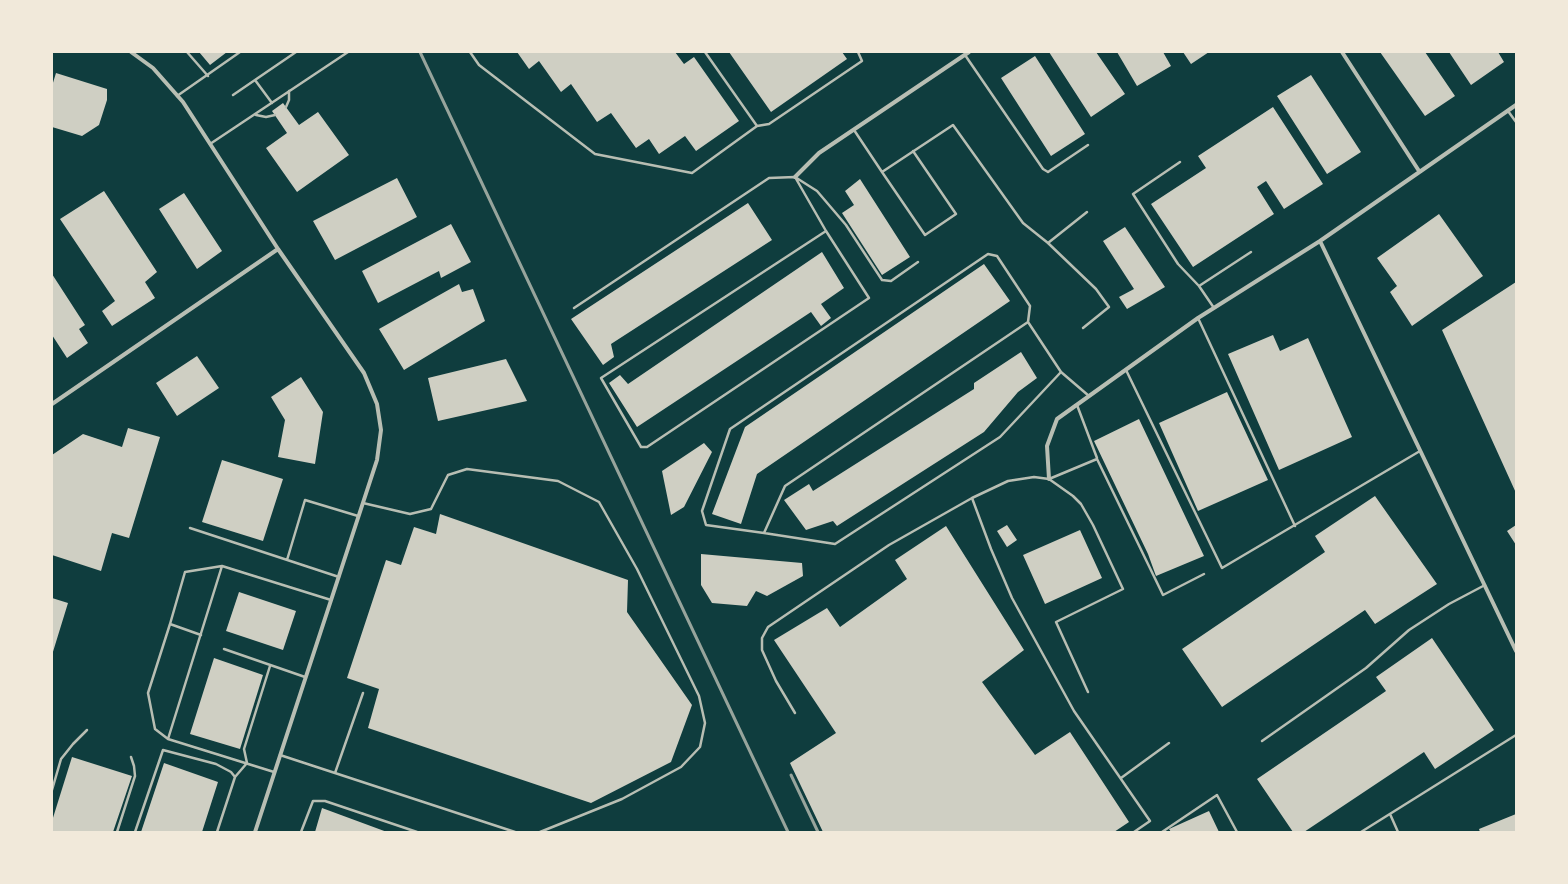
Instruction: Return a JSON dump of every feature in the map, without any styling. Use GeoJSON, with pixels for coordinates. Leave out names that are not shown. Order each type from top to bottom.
{"type":"FeatureCollection","features":[{"type":"Feature","properties":{"kind":"street"},"geometry":{"type":"LineString","coordinates":[[131,52],[154,68],[177,96],[278,249],[364,373],[377,404],[381,430],[377,460],[255,832]]}},
{"type":"Feature","properties":{"kind":"street"},"geometry":{"type":"LineString","coordinates":[[795,177],[819,153],[969,52]]}},
{"type":"Feature","properties":{"kind":"street"},"geometry":{"type":"LineString","coordinates":[[1342,52],[1419,171]]}},
{"type":"Feature","properties":{"kind":"street"},"geometry":{"type":"LineString","coordinates":[[1049,479],[1047,446],[1056,419],[1198,318],[1320,241],[1516,105]]}},
{"type":"Feature","properties":{"kind":"street"},"geometry":{"type":"LineString","coordinates":[[1320,241],[1516,650]]}},
{"type":"Feature","properties":{"kind":"street"},"geometry":{"type":"LineString","coordinates":[[52,404],[278,249]]}},
{"type":"Feature","properties":{"kind":"lane"},"geometry":{"type":"LineString","coordinates":[[187,52],[208,76]]}},
{"type":"Feature","properties":{"kind":"lane"},"geometry":{"type":"LineString","coordinates":[[177,96],[208,76],[240,52]]}},
{"type":"Feature","properties":{"kind":"lane"},"geometry":{"type":"LineString","coordinates":[[233,95],[296,52]]}},
{"type":"Feature","properties":{"kind":"lane"},"geometry":{"type":"LineString","coordinates":[[210,144],[348,52]]}},
{"type":"Feature","properties":{"kind":"lane"},"geometry":{"type":"LineString","coordinates":[[470,52],[479,65],[595,154],[692,173],[757,126],[769,124],[862,61],[858,52]]}},
{"type":"Feature","properties":{"kind":"lane"},"geometry":{"type":"LineString","coordinates":[[705,52],[757,126]]}},
{"type":"Feature","properties":{"kind":"lane"},"geometry":{"type":"LineString","coordinates":[[964,55],[1043,169],[1048,172],[1088,145]]}},
{"type":"Feature","properties":{"kind":"lane"},"geometry":{"type":"LineString","coordinates":[[255,80],[272,103]]}},
{"type":"Feature","properties":{"kind":"lane"},"geometry":{"type":"LineString","coordinates":[[286,107],[289,100],[289,91]]}},
{"type":"Feature","properties":{"kind":"lane"},"geometry":{"type":"LineString","coordinates":[[1508,110],[1516,122]]}},
{"type":"Feature","properties":{"kind":"lane"},"geometry":{"type":"LineString","coordinates":[[255,115],[266,117],[275,115]]}},
{"type":"Feature","properties":{"kind":"lane"},"geometry":{"type":"LineString","coordinates":[[882,172],[953,125],[1023,223],[1048,243],[1096,289],[1109,307],[1084,328]]}},
{"type":"Feature","properties":{"kind":"lane"},"geometry":{"type":"LineString","coordinates":[[854,130],[925,235],[956,214],[913,151]]}},
{"type":"Feature","properties":{"kind":"lane"},"geometry":{"type":"LineString","coordinates":[[1180,162],[1133,194],[1178,264],[1199,286],[1214,308]]}},
{"type":"Feature","properties":{"kind":"lane"},"geometry":{"type":"LineString","coordinates":[[795,177],[826,231],[869,298],[647,447],[641,447],[601,378],[826,231]]}},
{"type":"Feature","properties":{"kind":"lane"},"geometry":{"type":"LineString","coordinates":[[574,308],[769,178],[795,177],[816,191],[846,225],[882,280],[891,281],[918,262]]}},
{"type":"Feature","properties":{"kind":"lane"},"geometry":{"type":"LineString","coordinates":[[1048,243],[1087,212]]}},
{"type":"Feature","properties":{"kind":"lane"},"geometry":{"type":"LineString","coordinates":[[1199,286],[1251,252]]}},
{"type":"Feature","properties":{"kind":"lane"},"geometry":{"type":"LineString","coordinates":[[1061,372],[1000,437],[835,544],[706,525],[702,511],[730,429],[988,254],[997,256],[1030,306],[1028,322],[1061,372],[1089,396]]}},
{"type":"Feature","properties":{"kind":"lane"},"geometry":{"type":"LineString","coordinates":[[1198,318],[1295,526]]}},
{"type":"Feature","properties":{"kind":"lane"},"geometry":{"type":"LineString","coordinates":[[764,533],[785,486],[1028,322]]}},
{"type":"Feature","properties":{"kind":"lane"},"geometry":{"type":"LineString","coordinates":[[1126,370],[1222,568],[1420,451]]}},
{"type":"Feature","properties":{"kind":"lane"},"geometry":{"type":"LineString","coordinates":[[1077,404],[1097,459],[1163,595],[1204,574]]}},
{"type":"Feature","properties":{"kind":"lane"},"geometry":{"type":"LineString","coordinates":[[795,713],[776,682],[762,650],[762,638],[768,627],[889,545],[972,498],[1008,481],[1034,478],[1049,479],[1097,459]]}},
{"type":"Feature","properties":{"kind":"lane"},"geometry":{"type":"LineString","coordinates":[[363,503],[410,514],[431,509],[448,475],[467,468],[558,481],[599,502],[637,569],[699,696],[705,723],[700,746],[681,767],[622,799],[540,832]]}},
{"type":"Feature","properties":{"kind":"lane"},"geometry":{"type":"LineString","coordinates":[[1049,479],[1073,496],[1081,504],[1093,525],[1123,589],[1056,622],[1088,692]]}},
{"type":"Feature","properties":{"kind":"lane"},"geometry":{"type":"LineString","coordinates":[[972,498],[991,549],[1012,598],[1074,711],[1150,821],[1134,832]]}},
{"type":"Feature","properties":{"kind":"lane"},"geometry":{"type":"LineString","coordinates":[[287,560],[305,500],[358,516]]}},
{"type":"Feature","properties":{"kind":"lane"},"geometry":{"type":"LineString","coordinates":[[190,528],[339,577]]}},
{"type":"Feature","properties":{"kind":"lane"},"geometry":{"type":"LineString","coordinates":[[274,772],[168,739],[155,729],[148,693],[185,572],[222,566],[331,600]]}},
{"type":"Feature","properties":{"kind":"lane"},"geometry":{"type":"LineString","coordinates":[[168,739],[222,566]]}},
{"type":"Feature","properties":{"kind":"lane"},"geometry":{"type":"LineString","coordinates":[[1262,741],[1366,668],[1408,630],[1449,604],[1484,585]]}},
{"type":"Feature","properties":{"kind":"lane"},"geometry":{"type":"LineString","coordinates":[[170,624],[201,635]]}},
{"type":"Feature","properties":{"kind":"lane"},"geometry":{"type":"LineString","coordinates":[[224,650],[305,677]]}},
{"type":"Feature","properties":{"kind":"lane"},"geometry":{"type":"LineString","coordinates":[[247,763],[244,749],[270,666]]}},
{"type":"Feature","properties":{"kind":"lane"},"geometry":{"type":"LineString","coordinates":[[335,773],[363,693]]}},
{"type":"Feature","properties":{"kind":"lane"},"geometry":{"type":"LineString","coordinates":[[52,790],[62,759],[73,744],[87,730]]}},
{"type":"Feature","properties":{"kind":"lane"},"geometry":{"type":"LineString","coordinates":[[1362,832],[1516,735]]}},
{"type":"Feature","properties":{"kind":"lane"},"geometry":{"type":"LineString","coordinates":[[1121,778],[1169,743]]}},
{"type":"Feature","properties":{"kind":"lane"},"geometry":{"type":"LineString","coordinates":[[136,832],[163,750],[216,764],[231,772],[235,777]]}},
{"type":"Feature","properties":{"kind":"lane"},"geometry":{"type":"LineString","coordinates":[[280,755],[515,832]]}},
{"type":"Feature","properties":{"kind":"lane"},"geometry":{"type":"LineString","coordinates":[[116,832],[135,776],[131,757]]}},
{"type":"Feature","properties":{"kind":"lane"},"geometry":{"type":"LineString","coordinates":[[216,832],[235,777],[247,763]]}},
{"type":"Feature","properties":{"kind":"lane"},"geometry":{"type":"LineString","coordinates":[[1162,832],[1217,795],[1237,832]]}},
{"type":"Feature","properties":{"kind":"lane"},"geometry":{"type":"LineString","coordinates":[[301,832],[313,801],[326,801],[417,832]]}},
{"type":"Feature","properties":{"kind":"lane"},"geometry":{"type":"LineString","coordinates":[[1390,814],[1398,832]]}},
{"type":"Feature","properties":{"kind":"building"},"geometry":{"type":"Polygon","coordinates":[[[199,52],[227,52],[210,65],[199,52]]]}},
{"type":"Feature","properties":{"kind":"building"},"geometry":{"type":"Polygon","coordinates":[[[517,52],[675,52],[684,64],[694,57],[739,121],[696,151],[685,136],[659,154],[649,139],[636,148],[611,113],[597,122],[571,84],[561,92],[539,61],[529,69],[517,52]]]}},
{"type":"Feature","properties":{"kind":"building"},"geometry":{"type":"Polygon","coordinates":[[[729,52],[842,52],[847,59],[771,112],[729,52]]]}},
{"type":"Feature","properties":{"kind":"building"},"geometry":{"type":"Polygon","coordinates":[[[1049,52],[1096,52],[1125,94],[1091,117],[1049,52]]]}},
{"type":"Feature","properties":{"kind":"building"},"geometry":{"type":"Polygon","coordinates":[[[1117,52],[1163,52],[1171,66],[1137,86],[1117,52]]]}},
{"type":"Feature","properties":{"kind":"building"},"geometry":{"type":"Polygon","coordinates":[[[1183,52],[1209,52],[1191,64],[1183,52]]]}},
{"type":"Feature","properties":{"kind":"building"},"geometry":{"type":"Polygon","coordinates":[[[1380,52],[1425,52],[1455,96],[1425,116],[1380,52]]]}},
{"type":"Feature","properties":{"kind":"building"},"geometry":{"type":"Polygon","coordinates":[[[1449,52],[1498,52],[1504,62],[1471,85],[1449,52]]]}},
{"type":"Feature","properties":{"kind":"building"},"geometry":{"type":"Polygon","coordinates":[[[1035,56],[1085,134],[1051,156],[1001,78],[1035,56]]]}},
{"type":"Feature","properties":{"kind":"building"},"geometry":{"type":"Polygon","coordinates":[[[56,73],[107,89],[107,100],[99,125],[82,136],[52,127],[52,86],[56,73]]]}},
{"type":"Feature","properties":{"kind":"building"},"geometry":{"type":"Polygon","coordinates":[[[1311,75],[1361,152],[1327,174],[1277,96],[1311,75]]]}},
{"type":"Feature","properties":{"kind":"building"},"geometry":{"type":"Polygon","coordinates":[[[283,103],[299,125],[318,112],[349,155],[297,192],[266,148],[287,133],[272,111],[283,103]]]}},
{"type":"Feature","properties":{"kind":"building"},"geometry":{"type":"Polygon","coordinates":[[[1273,107],[1323,184],[1284,209],[1266,181],[1257,187],[1274,214],[1193,267],[1151,204],[1206,168],[1198,156],[1273,107]]]}},
{"type":"Feature","properties":{"kind":"building"},"geometry":{"type":"Polygon","coordinates":[[[397,178],[417,217],[335,260],[313,221],[397,178]]]}},
{"type":"Feature","properties":{"kind":"building"},"geometry":{"type":"Polygon","coordinates":[[[860,179],[910,257],[882,275],[842,213],[854,205],[845,191],[860,179]]]}},
{"type":"Feature","properties":{"kind":"building"},"geometry":{"type":"Polygon","coordinates":[[[104,191],[157,272],[145,282],[155,298],[112,326],[102,311],[115,301],[60,219],[104,191]]]}},
{"type":"Feature","properties":{"kind":"building"},"geometry":{"type":"Polygon","coordinates":[[[184,193],[222,251],[197,269],[159,209],[184,193]]]}},
{"type":"Feature","properties":{"kind":"building"},"geometry":{"type":"Polygon","coordinates":[[[748,203],[772,240],[611,344],[614,357],[603,365],[571,319],[748,203]]]}},
{"type":"Feature","properties":{"kind":"building"},"geometry":{"type":"Polygon","coordinates":[[[1439,214],[1483,276],[1412,326],[1390,292],[1397,286],[1377,258],[1439,214]]]}},
{"type":"Feature","properties":{"kind":"building"},"geometry":{"type":"Polygon","coordinates":[[[451,224],[471,262],[441,278],[439,271],[378,303],[362,271],[451,224]]]}},
{"type":"Feature","properties":{"kind":"building"},"geometry":{"type":"Polygon","coordinates":[[[1125,227],[1165,287],[1127,309],[1119,297],[1134,289],[1103,241],[1125,227]]]}},
{"type":"Feature","properties":{"kind":"building"},"geometry":{"type":"Polygon","coordinates":[[[822,252],[844,288],[821,304],[831,318],[821,326],[811,312],[637,427],[609,383],[620,375],[628,384],[822,252]]]}},
{"type":"Feature","properties":{"kind":"building"},"geometry":{"type":"Polygon","coordinates":[[[984,264],[1010,301],[757,474],[741,524],[712,514],[745,427],[984,264]]]}},
{"type":"Feature","properties":{"kind":"building"},"geometry":{"type":"Polygon","coordinates":[[[52,274],[85,325],[79,329],[88,343],[67,358],[52,335],[52,274]]]}},
{"type":"Feature","properties":{"kind":"building"},"geometry":{"type":"Polygon","coordinates":[[[1516,282],[1516,493],[1442,330],[1516,282]]]}},
{"type":"Feature","properties":{"kind":"building"},"geometry":{"type":"Polygon","coordinates":[[[459,284],[462,292],[473,289],[485,321],[404,370],[379,329],[459,284]]]}},
{"type":"Feature","properties":{"kind":"building"},"geometry":{"type":"Polygon","coordinates":[[[1273,335],[1280,351],[1308,338],[1352,437],[1279,470],[1228,354],[1273,335]]]}},
{"type":"Feature","properties":{"kind":"building"},"geometry":{"type":"Polygon","coordinates":[[[1021,352],[1037,378],[1018,392],[984,432],[837,526],[833,521],[806,530],[784,500],[809,484],[813,491],[974,389],[974,383],[1021,352]]]}},
{"type":"Feature","properties":{"kind":"building"},"geometry":{"type":"Polygon","coordinates":[[[197,356],[219,388],[177,416],[156,383],[197,356]]]}},
{"type":"Feature","properties":{"kind":"building"},"geometry":{"type":"Polygon","coordinates":[[[506,359],[527,401],[438,421],[428,378],[506,359]]]}},
{"type":"Feature","properties":{"kind":"building"},"geometry":{"type":"Polygon","coordinates":[[[301,377],[323,412],[315,464],[278,457],[285,420],[271,397],[301,377]]]}},
{"type":"Feature","properties":{"kind":"building"},"geometry":{"type":"Polygon","coordinates":[[[1227,392],[1268,480],[1198,511],[1159,423],[1227,392]]]}},
{"type":"Feature","properties":{"kind":"building"},"geometry":{"type":"Polygon","coordinates":[[[1139,419],[1204,556],[1156,576],[1148,554],[1094,441],[1139,419]]]}},
{"type":"Feature","properties":{"kind":"building"},"geometry":{"type":"Polygon","coordinates":[[[128,428],[160,437],[129,538],[112,533],[101,571],[52,555],[52,455],[83,434],[122,447],[128,428]]]}},
{"type":"Feature","properties":{"kind":"building"},"geometry":{"type":"Polygon","coordinates":[[[704,443],[712,452],[684,507],[671,515],[662,471],[704,443]]]}},
{"type":"Feature","properties":{"kind":"building"},"geometry":{"type":"Polygon","coordinates":[[[222,460],[283,479],[263,541],[202,522],[222,460]]]}},
{"type":"Feature","properties":{"kind":"building"},"geometry":{"type":"Polygon","coordinates":[[[1375,496],[1437,584],[1375,624],[1365,610],[1222,707],[1182,649],[1325,552],[1315,536],[1375,496]]]}},
{"type":"Feature","properties":{"kind":"building"},"geometry":{"type":"Polygon","coordinates":[[[440,514],[628,580],[627,612],[692,705],[671,762],[591,803],[368,728],[379,689],[347,678],[386,560],[401,565],[414,527],[436,534],[440,514]]]}},
{"type":"Feature","properties":{"kind":"building"},"geometry":{"type":"Polygon","coordinates":[[[1007,525],[1017,540],[1007,547],[997,531],[1007,525]]]}},
{"type":"Feature","properties":{"kind":"building"},"geometry":{"type":"Polygon","coordinates":[[[1516,525],[1516,545],[1507,531],[1516,525]]]}},
{"type":"Feature","properties":{"kind":"building"},"geometry":{"type":"Polygon","coordinates":[[[946,526],[1024,650],[982,682],[1035,755],[1070,732],[1129,822],[1114,832],[823,832],[790,763],[836,733],[774,640],[827,608],[840,627],[907,579],[895,560],[946,526]]]}},
{"type":"Feature","properties":{"kind":"building"},"geometry":{"type":"Polygon","coordinates":[[[1080,530],[1102,578],[1045,604],[1023,555],[1080,530]]]}},
{"type":"Feature","properties":{"kind":"building"},"geometry":{"type":"Polygon","coordinates":[[[701,554],[802,563],[803,576],[767,596],[756,591],[747,606],[712,603],[701,585],[701,554]]]}},
{"type":"Feature","properties":{"kind":"building"},"geometry":{"type":"Polygon","coordinates":[[[239,592],[296,611],[283,650],[226,631],[239,592]]]}},
{"type":"Feature","properties":{"kind":"building"},"geometry":{"type":"Polygon","coordinates":[[[52,598],[68,603],[52,655],[52,598]]]}},
{"type":"Feature","properties":{"kind":"building"},"geometry":{"type":"Polygon","coordinates":[[[1432,638],[1494,730],[1435,769],[1424,752],[1304,832],[1293,832],[1257,779],[1386,691],[1376,677],[1432,638]]]}},
{"type":"Feature","properties":{"kind":"building"},"geometry":{"type":"Polygon","coordinates":[[[214,658],[263,675],[240,749],[190,734],[214,658]]]}},
{"type":"Feature","properties":{"kind":"building"},"geometry":{"type":"Polygon","coordinates":[[[72,757],[132,776],[113,832],[52,832],[52,821],[72,757]]]}},
{"type":"Feature","properties":{"kind":"building"},"geometry":{"type":"Polygon","coordinates":[[[164,763],[218,782],[202,832],[141,832],[164,763]]]}},
{"type":"Feature","properties":{"kind":"building"},"geometry":{"type":"Polygon","coordinates":[[[322,808],[387,832],[315,832],[322,808]]]}},
{"type":"Feature","properties":{"kind":"building"},"geometry":{"type":"Polygon","coordinates":[[[1209,811],[1219,832],[1171,832],[1169,829],[1209,811]]]}},
{"type":"Feature","properties":{"kind":"building"},"geometry":{"type":"Polygon","coordinates":[[[1516,814],[1516,832],[1480,832],[1479,829],[1516,814]]]}},
{"type":"Feature","properties":{"kind":"railway"},"geometry":{"type":"LineString","coordinates":[[420,52],[788,832]]}},
{"type":"Feature","properties":{"kind":"railway"},"geometry":{"type":"LineString","coordinates":[[791,775],[818,832]]}}]}
